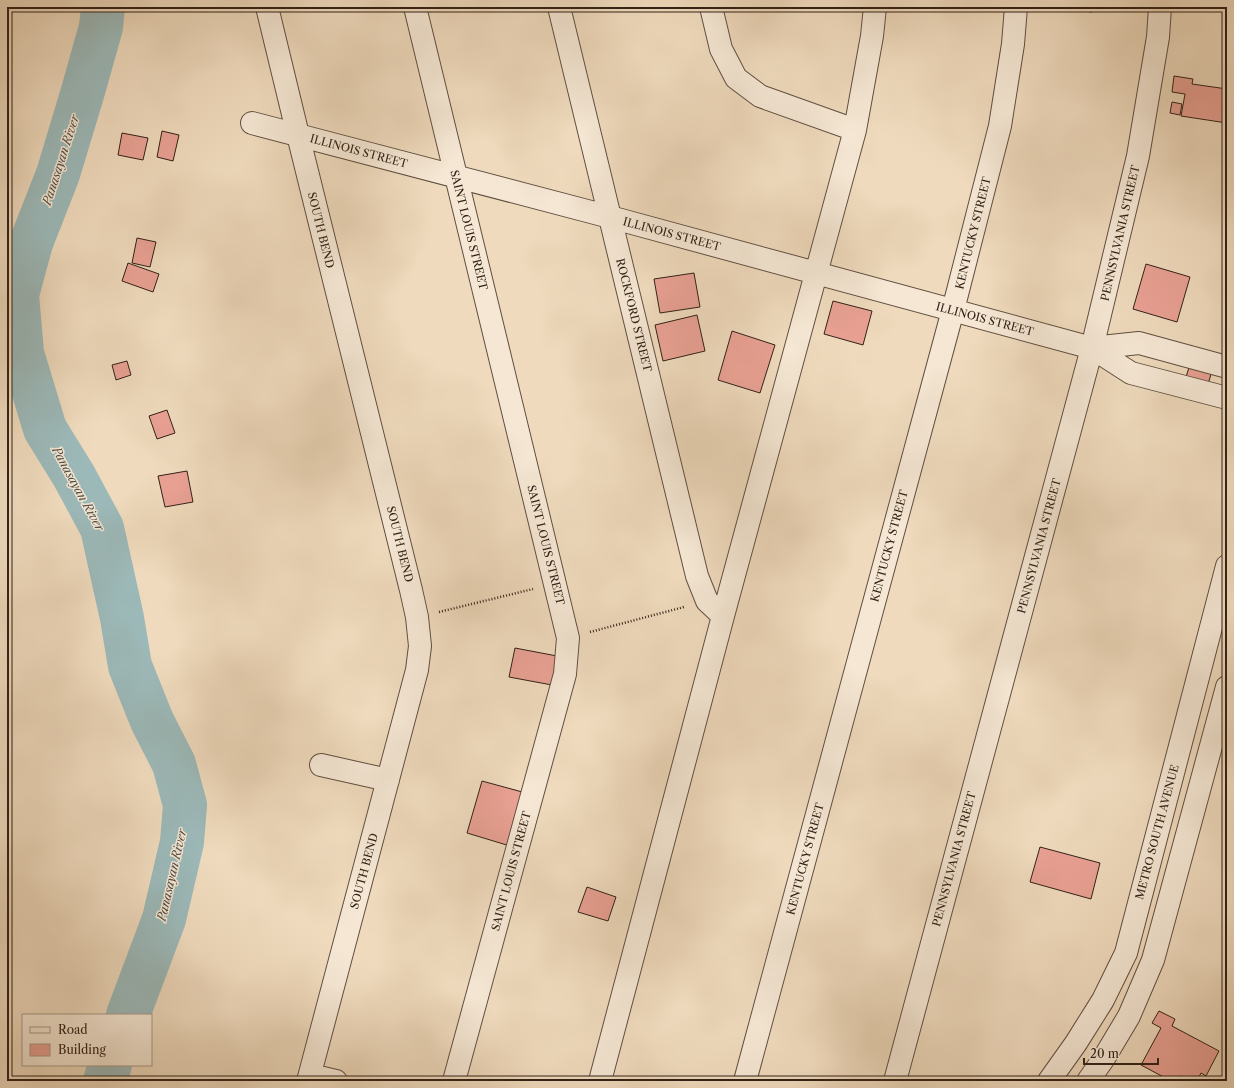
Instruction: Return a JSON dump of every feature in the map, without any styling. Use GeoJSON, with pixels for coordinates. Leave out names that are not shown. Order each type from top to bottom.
{"type":"FeatureCollection","features":[{"type":"Feature","properties":{"kind":"street","name":"SOUTH BEND"},"geometry":{"type":"LineString","coordinates":[[267,7],[412,590],[420,646],[417,670],[309,1078]]}},
{"type":"Feature","properties":{"kind":"street","name":"SAINT LOUIS STREET"},"geometry":{"type":"LineString","coordinates":[[415,7],[568,638],[565,674],[454,1081]]}},
{"type":"Feature","properties":{"kind":"street","name":"ROCKFORD STREET"},"geometry":{"type":"LineString","coordinates":[[559,7],[697,576],[707,600],[723,616]]}},
{"type":"Feature","properties":{"kind":"street"},"geometry":{"type":"LineString","coordinates":[[711,7],[721,49],[736,78],[760,96],[855,130]]}},
{"type":"Feature","properties":{"kind":"street"},"geometry":{"type":"LineString","coordinates":[[600,1081],[723,616],[855,130],[872,36],[875,7]]}},
{"type":"Feature","properties":{"kind":"street","name":"KENTUCKY STREET"},"geometry":{"type":"LineString","coordinates":[[745,1081],[953,310],[1000,126],[1013,44],[1016,7]]}},
{"type":"Feature","properties":{"kind":"street","name":"PENNSYLVANIA STREET"},"geometry":{"type":"LineString","coordinates":[[895,1081],[1092,348],[1138,156],[1158,37],[1160,7]]}},
{"type":"Feature","properties":{"kind":"street","name":"ILLINOIS STREET"},"geometry":{"type":"LineString","coordinates":[[252,123],[610,217],[1092,348],[1131,373],[1227,398]]}},
{"type":"Feature","properties":{"kind":"street","name":"ILLINOIS STREET"},"geometry":{"type":"LineString","coordinates":[[1092,348],[1139,343],[1227,367]]}},
{"type":"Feature","properties":{"kind":"street","name":"METRO SOUTH AVENUE"},"geometry":{"type":"LineString","coordinates":[[1048,1081],[1076,1043],[1103,1000],[1126,953],[1227,566]]}},
{"type":"Feature","properties":{"kind":"street"},"geometry":{"type":"LineString","coordinates":[[1088,1081],[1104,1058],[1129,1016],[1153,960],[1227,687]]}},
{"type":"Feature","properties":{"kind":"street"},"geometry":{"type":"LineString","coordinates":[[321,765],[388,780]]}},
{"type":"Feature","properties":{"kind":"street"},"geometry":{"type":"LineString","coordinates":[[309,1078],[336,1081]]}},
{"type":"Feature","properties":{"kind":"path"},"geometry":{"type":"LineString","coordinates":[[417,617],[555,584]]}},
{"type":"Feature","properties":{"kind":"path"},"geometry":{"type":"LineString","coordinates":[[568,638],[707,600]]}},
{"type":"Feature","properties":{"kind":"building"},"geometry":{"type":"Polygon","coordinates":[[[1053,7],[1093,7],[1092,12],[1053,7]]]}},
{"type":"Feature","properties":{"kind":"building"},"geometry":{"type":"Polygon","coordinates":[[[1174,76],[1193,79],[1192,84],[1227,89],[1227,123],[1181,116],[1185,94],[1172,92],[1174,76]]]}},
{"type":"Feature","properties":{"kind":"building"},"geometry":{"type":"Polygon","coordinates":[[[1172,102],[1182,104],[1180,115],[1170,113],[1172,102]]]}},
{"type":"Feature","properties":{"kind":"building"},"geometry":{"type":"Polygon","coordinates":[[[162,131],[179,135],[173,161],[157,157],[162,131]]]}},
{"type":"Feature","properties":{"kind":"building"},"geometry":{"type":"Polygon","coordinates":[[[122,133],[148,138],[143,160],[118,155],[122,133]]]}},
{"type":"Feature","properties":{"kind":"building"},"geometry":{"type":"Polygon","coordinates":[[[137,238],[156,242],[150,267],[132,263],[137,238]]]}},
{"type":"Feature","properties":{"kind":"building"},"geometry":{"type":"Polygon","coordinates":[[[128,263],[159,274],[153,292],[122,281],[128,263]]]}},
{"type":"Feature","properties":{"kind":"building"},"geometry":{"type":"Polygon","coordinates":[[[1146,264],[1190,277],[1177,322],[1133,309],[1146,264]]]}},
{"type":"Feature","properties":{"kind":"building"},"geometry":{"type":"Polygon","coordinates":[[[694,273],[700,307],[660,313],[654,279],[694,273]]]}},
{"type":"Feature","properties":{"kind":"building"},"geometry":{"type":"Polygon","coordinates":[[[833,301],[872,311],[863,345],[824,334],[833,301]]]}},
{"type":"Feature","properties":{"kind":"building"},"geometry":{"type":"Polygon","coordinates":[[[697,315],[705,351],[663,361],[655,325],[697,315]]]}},
{"type":"Feature","properties":{"kind":"building"},"geometry":{"type":"Polygon","coordinates":[[[732,331],[775,345],[760,393],[718,380],[732,331]]]}},
{"type":"Feature","properties":{"kind":"building"},"geometry":{"type":"Polygon","coordinates":[[[127,361],[131,375],[116,380],[112,365],[127,361]]]}},
{"type":"Feature","properties":{"kind":"building"},"geometry":{"type":"Polygon","coordinates":[[[1191,361],[1213,368],[1208,384],[1186,377],[1191,361]]]}},
{"type":"Feature","properties":{"kind":"building"},"geometry":{"type":"Polygon","coordinates":[[[167,410],[175,433],[157,439],[149,416],[167,410]]]}},
{"type":"Feature","properties":{"kind":"building"},"geometry":{"type":"Polygon","coordinates":[[[187,471],[193,502],[165,507],[158,476],[187,471]]]}},
{"type":"Feature","properties":{"kind":"building"},"geometry":{"type":"Polygon","coordinates":[[[515,648],[557,656],[552,685],[509,677],[515,648]]]}},
{"type":"Feature","properties":{"kind":"building"},"geometry":{"type":"Polygon","coordinates":[[[482,781],[526,793],[510,846],[467,833],[482,781]]]}},
{"type":"Feature","properties":{"kind":"building"},"geometry":{"type":"Polygon","coordinates":[[[1040,847],[1100,863],[1091,899],[1030,882],[1040,847]]]}},
{"type":"Feature","properties":{"kind":"building"},"geometry":{"type":"Polygon","coordinates":[[[587,887],[616,897],[608,921],[578,912],[587,887]]]}},
{"type":"Feature","properties":{"kind":"building"},"geometry":{"type":"Polygon","coordinates":[[[1159,1011],[1175,1019],[1172,1026],[1219,1051],[1206,1076],[1201,1073],[1198,1079],[1193,1077],[1190,1081],[1180,1076],[1177,1081],[1171,1081],[1141,1065],[1161,1028],[1152,1023],[1159,1011]]]}},
{"type":"Feature","properties":{"kind":"waterway","name":"Panasayan River"},"geometry":{"type":"LineString","coordinates":[[103,7],[101,27],[83,91],[58,174],[31,243],[17,295],[22,353],[45,429],[74,476],[102,528],[122,618],[130,666],[152,721],[174,764],[185,805],[182,842],[164,919],[128,1014]]}},
{"type":"Feature","properties":{"kind":"waterway","name":"Panasayan River"},"geometry":{"type":"LineString","coordinates":[[105,1081],[110,1066]]}},
{"type":"Feature","properties":{"kind":"waterway"},"geometry":{"type":"LineString","coordinates":[[1222,1081],[1227,1078]]}}]}
